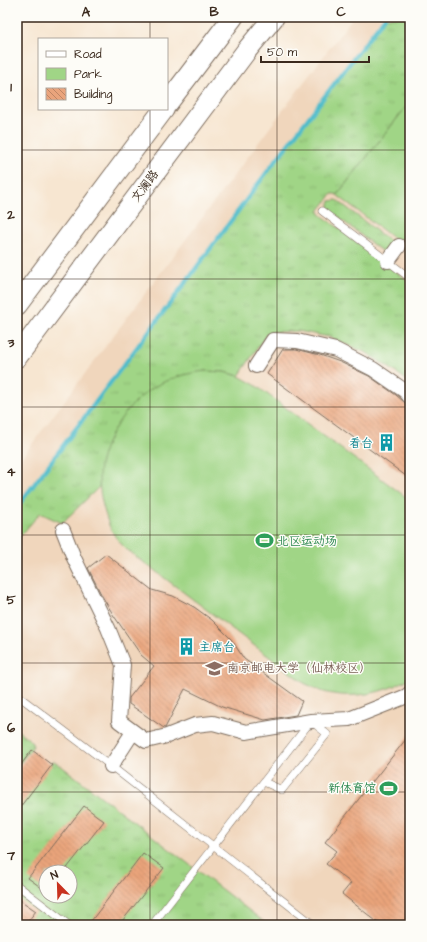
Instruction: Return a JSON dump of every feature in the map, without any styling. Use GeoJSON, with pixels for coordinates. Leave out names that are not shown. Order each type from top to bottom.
{"type":"FeatureCollection","features":[{"type":"Feature","properties":{"kind":"main road"},"geometry":{"type":"LineString","coordinates":[[168,103],[233,17]]}},
{"type":"Feature","properties":{"kind":"main road","name":"文澜路"},"geometry":{"type":"LineString","coordinates":[[17,357],[247,50],[274,17]]}},
{"type":"Feature","properties":{"kind":"main road"},"geometry":{"type":"LineString","coordinates":[[17,305],[163,110]]}},
{"type":"Feature","properties":{"kind":"street"},"geometry":{"type":"LineString","coordinates":[[388,261],[399,246]]}},
{"type":"Feature","properties":{"kind":"street"},"geometry":{"type":"LineString","coordinates":[[256,366],[273,340],[297,341],[336,350],[373,369],[410,397]]}},
{"type":"Feature","properties":{"kind":"street"},"geometry":{"type":"LineString","coordinates":[[64,530],[74,558],[108,628],[123,665],[119,722],[146,741],[168,736],[195,724],[213,722],[246,732],[311,721],[349,719],[410,693]]}},
{"type":"Feature","properties":{"kind":"street"},"geometry":{"type":"LineString","coordinates":[[111,766],[134,732]]}},
{"type":"Feature","properties":{"kind":"lane"},"geometry":{"type":"LineString","coordinates":[[322,211],[410,278]]}},
{"type":"Feature","properties":{"kind":"lane"},"geometry":{"type":"LineString","coordinates":[[17,695],[111,766],[314,925]]}},
{"type":"Feature","properties":{"kind":"lane"},"geometry":{"type":"LineString","coordinates":[[152,925],[311,721],[327,734],[282,790],[264,782]]}},
{"type":"Feature","properties":{"kind":"lane"},"geometry":{"type":"LineString","coordinates":[[17,885],[69,925]]}},
{"type":"Feature","properties":{"kind":"shaded area","name":"南京邮电大学（仙林校区）"},"geometry":{"type":"Polygon","coordinates":[[[353,17],[410,17],[410,925],[17,925],[17,464],[353,17]]]}},
{"type":"Feature","properties":{"kind":"green space"},"geometry":{"type":"Polygon","coordinates":[[[385,17],[410,17],[410,102],[337,195],[332,194],[319,211],[320,214],[410,282],[410,383],[367,353],[329,337],[298,331],[273,332],[266,335],[239,376],[224,372],[205,371],[128,410],[116,427],[107,444],[101,462],[100,486],[62,523],[40,513],[17,540],[17,507],[261,180],[385,17]]]}},
{"type":"Feature","properties":{"kind":"green space"},"geometry":{"type":"Polygon","coordinates":[[[410,102],[410,251],[337,195],[410,102]]]}},
{"type":"Feature","properties":{"kind":"green space"},"geometry":{"type":"Polygon","coordinates":[[[337,200],[392,243],[393,249],[390,252],[384,253],[329,210],[330,201],[337,200]]]}},
{"type":"Feature","properties":{"kind":"green space","name":"北区运动场"},"geometry":{"type":"Polygon","coordinates":[[[205,371],[224,372],[239,376],[255,385],[410,500],[410,678],[390,688],[368,694],[335,694],[316,689],[304,683],[126,549],[114,535],[109,526],[100,494],[100,467],[107,443],[117,425],[129,409],[143,395],[157,385],[172,378],[205,371]]]}},
{"type":"Feature","properties":{"kind":"green space"},"geometry":{"type":"Polygon","coordinates":[[[17,730],[31,741],[33,746],[17,767],[17,730]]]}},
{"type":"Feature","properties":{"kind":"green space"},"geometry":{"type":"Polygon","coordinates":[[[54,761],[268,925],[17,925],[17,804],[47,765],[54,761]]]}},
{"type":"Feature","properties":{"kind":"building","name":"看台"},"geometry":{"type":"Polygon","coordinates":[[[283,349],[296,349],[340,362],[369,376],[410,407],[410,479],[267,374],[283,349]]]}},
{"type":"Feature","properties":{"kind":"building","name":"主席台"},"geometry":{"type":"Polygon","coordinates":[[[106,554],[152,590],[173,596],[194,607],[212,620],[231,639],[244,659],[302,701],[296,715],[265,720],[222,707],[185,689],[164,728],[129,704],[129,698],[154,666],[141,655],[114,616],[88,568],[106,554]]]}},
{"type":"Feature","properties":{"kind":"building","name":"新体育馆"},"geometry":{"type":"Polygon","coordinates":[[[410,734],[410,925],[381,925],[342,894],[351,883],[326,864],[337,851],[325,842],[410,734]]]}},
{"type":"Feature","properties":{"kind":"building"},"geometry":{"type":"Polygon","coordinates":[[[32,750],[52,765],[17,811],[17,770],[32,750]]]}},
{"type":"Feature","properties":{"kind":"building"},"geometry":{"type":"Polygon","coordinates":[[[84,806],[104,821],[70,864],[39,864],[84,806]]]}},
{"type":"Feature","properties":{"kind":"building"},"geometry":{"type":"Polygon","coordinates":[[[143,853],[164,868],[119,925],[88,925],[143,853]]]}},
{"type":"Feature","properties":{"kind":"building"},"geometry":{"type":"Polygon","coordinates":[[[38,865],[38,885],[28,878],[38,865]]]}},
{"type":"Feature","properties":{"kind":"building"},"geometry":{"type":"Polygon","coordinates":[[[17,898],[36,911],[25,925],[17,925],[17,898]]]}},
{"type":"Feature","properties":{"kind":"waterway"},"geometry":{"type":"LineString","coordinates":[[17,507],[261,180],[385,17]]}},
{"type":"Feature","properties":{"kind":"place","name":"看台"},"geometry":{"type":"Point","coordinates":[386,443]}},
{"type":"Feature","properties":{"kind":"place","name":"北区运动场"},"geometry":{"type":"Point","coordinates":[264,541]}},
{"type":"Feature","properties":{"kind":"place","name":"主席台"},"geometry":{"type":"Point","coordinates":[186,647]}},
{"type":"Feature","properties":{"kind":"place","name":"南京邮电大学（仙林校区）"},"geometry":{"type":"Point","coordinates":[214,668]}},
{"type":"Feature","properties":{"kind":"place","name":"新体育馆"},"geometry":{"type":"Point","coordinates":[389,788]}}]}
